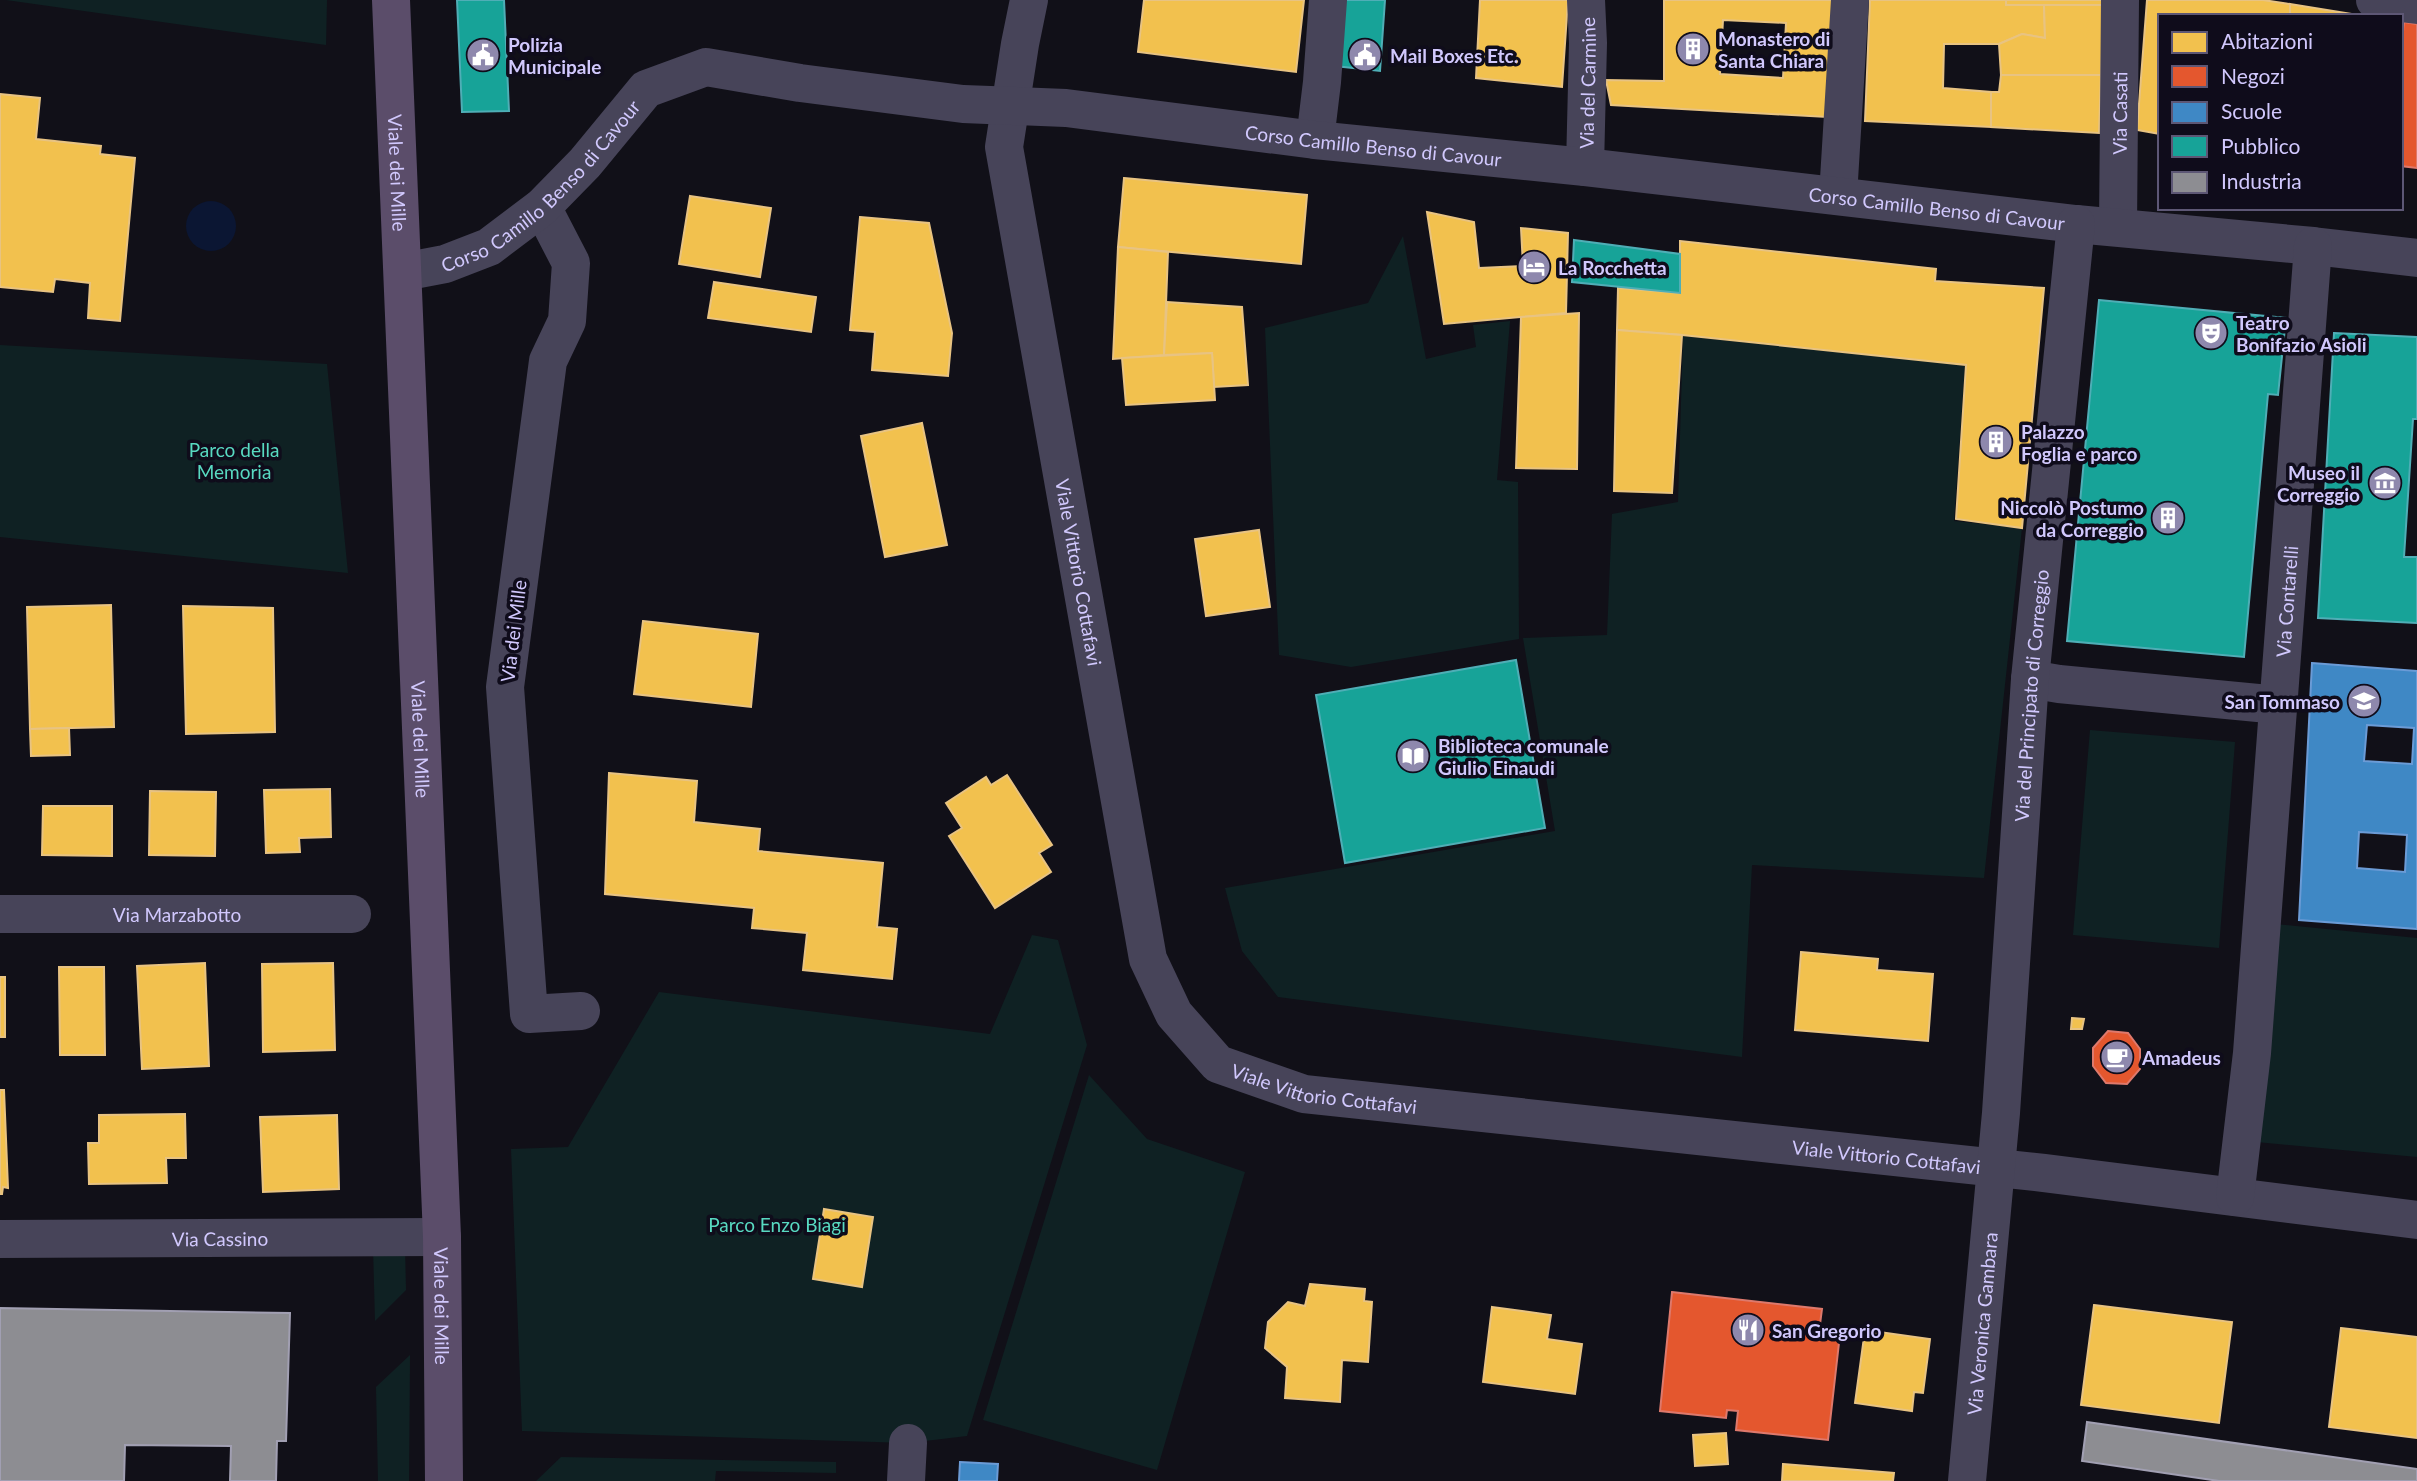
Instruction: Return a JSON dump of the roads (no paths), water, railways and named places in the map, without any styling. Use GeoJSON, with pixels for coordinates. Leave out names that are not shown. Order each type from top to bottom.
{"type":"FeatureCollection","features":[{"type":"Feature","properties":{"kind":"main road","name":"Viale dei Mille"},"geometry":{"type":"LineString","coordinates":[[391,0],[442,1237],[444,1481]]}},
{"type":"Feature","properties":{"kind":"street","name":"Viale Vittorio Cottafavi"},"geometry":{"type":"LineString","coordinates":[[1029,0],[1004,148],[1148,959],[1174,1014],[1218,1064],[1304,1094],[1995,1169],[2417,1220]]}},
{"type":"Feature","properties":{"kind":"street"},"geometry":{"type":"LineString","coordinates":[[1315,140],[1328,0]]}},
{"type":"Feature","properties":{"kind":"street","name":"Via del Carmine"},"geometry":{"type":"LineString","coordinates":[[1585,167],[1588,43],[1586,0]]}},
{"type":"Feature","properties":{"kind":"street"},"geometry":{"type":"LineString","coordinates":[[1838,196],[1850,0]]}},
{"type":"Feature","properties":{"kind":"street","name":"Via Casati"},"geometry":{"type":"LineString","coordinates":[[2118,227],[2120,0]]}},
{"type":"Feature","properties":{"kind":"street"},"geometry":{"type":"LineString","coordinates":[[2375,0],[2417,5]]}},
{"type":"Feature","properties":{"kind":"street","name":"Corso Camillo Benso di Cavour"},"geometry":{"type":"LineString","coordinates":[[403,272],[445,264],[489,247],[542,207],[585,163],[646,89],[706,67],[814,85],[964,104],[1066,108],[1315,140],[1585,167],[2076,224],[2417,258]]}},
{"type":"Feature","properties":{"kind":"street","name":"Via dei Mille"},"geometry":{"type":"LineString","coordinates":[[542,207],[571,263],[567,321],[548,361],[505,687],[528,1014],[581,1012]]}},
{"type":"Feature","properties":{"kind":"street","name":"Via del Principato di Correggio"},"geometry":{"type":"LineString","coordinates":[[1995,1169],[2030,679],[2076,224]]}},
{"type":"Feature","properties":{"kind":"street","name":"Via Contarelli"},"geometry":{"type":"LineString","coordinates":[[2235,1197],[2252,1053],[2313,246]]}},
{"type":"Feature","properties":{"kind":"street"},"geometry":{"type":"LineString","coordinates":[[2030,679],[2279,705]]}},
{"type":"Feature","properties":{"kind":"street","name":"Via Marzabotto"},"geometry":{"type":"LineString","coordinates":[[0,914],[352,914]]}},
{"type":"Feature","properties":{"kind":"street","name":"Via Veronica Gambara"},"geometry":{"type":"LineString","coordinates":[[1967,1481],[1995,1169]]}},
{"type":"Feature","properties":{"kind":"street","name":"Via Cassino"},"geometry":{"type":"LineString","coordinates":[[0,1239],[442,1237]]}},
{"type":"Feature","properties":{"kind":"street"},"geometry":{"type":"LineString","coordinates":[[906,1481],[908,1443]]}},
{"type":"Feature","properties":{"kind":"water"},"geometry":{"type":"Polygon","coordinates":[[[211,201],[229,208],[236,226],[229,244],[211,251],[193,244],[186,226],[193,208],[211,201]]]}},
{"type":"Feature","properties":{"kind":"place","name":"Monastero di Santa Chiara"},"geometry":{"type":"Point","coordinates":[1693,49]}},
{"type":"Feature","properties":{"kind":"place","name":"Polizia Municipale"},"geometry":{"type":"Point","coordinates":[483,55]}},
{"type":"Feature","properties":{"kind":"place","name":"Mail Boxes Etc."},"geometry":{"type":"Point","coordinates":[1365,55]}},
{"type":"Feature","properties":{"kind":"place","name":"La Rocchetta"},"geometry":{"type":"Point","coordinates":[1534,267]}},
{"type":"Feature","properties":{"kind":"place","name":"Teatro Bonifazio Asioli"},"geometry":{"type":"Point","coordinates":[2211,333]}},
{"type":"Feature","properties":{"kind":"place","name":"Palazzo Foglia e parco"},"geometry":{"type":"Point","coordinates":[1996,442]}},
{"type":"Feature","properties":{"kind":"place","name":"Museo il Correggio"},"geometry":{"type":"Point","coordinates":[2385,483]}},
{"type":"Feature","properties":{"kind":"place","name":"Niccolò Postumo da Correggio"},"geometry":{"type":"Point","coordinates":[2168,518]}},
{"type":"Feature","properties":{"kind":"place","name":"San Tommaso"},"geometry":{"type":"Point","coordinates":[2364,701]}},
{"type":"Feature","properties":{"kind":"place","name":"Biblioteca comunale Giulio Einaudi"},"geometry":{"type":"Point","coordinates":[1413,756]}},
{"type":"Feature","properties":{"kind":"place","name":"Amadeus"},"geometry":{"type":"Point","coordinates":[2117,1057]}},
{"type":"Feature","properties":{"kind":"place","name":"San Gregorio"},"geometry":{"type":"Point","coordinates":[1748,1330]}},
{"type":"Feature","properties":{"kind":"park label","name":"Parco della Memoria"},"geometry":{"type":"Point","coordinates":[234,460]}},
{"type":"Feature","properties":{"kind":"park label","name":"Parco Enzo Biagi"},"geometry":{"type":"Point","coordinates":[777,1224]}}]}
